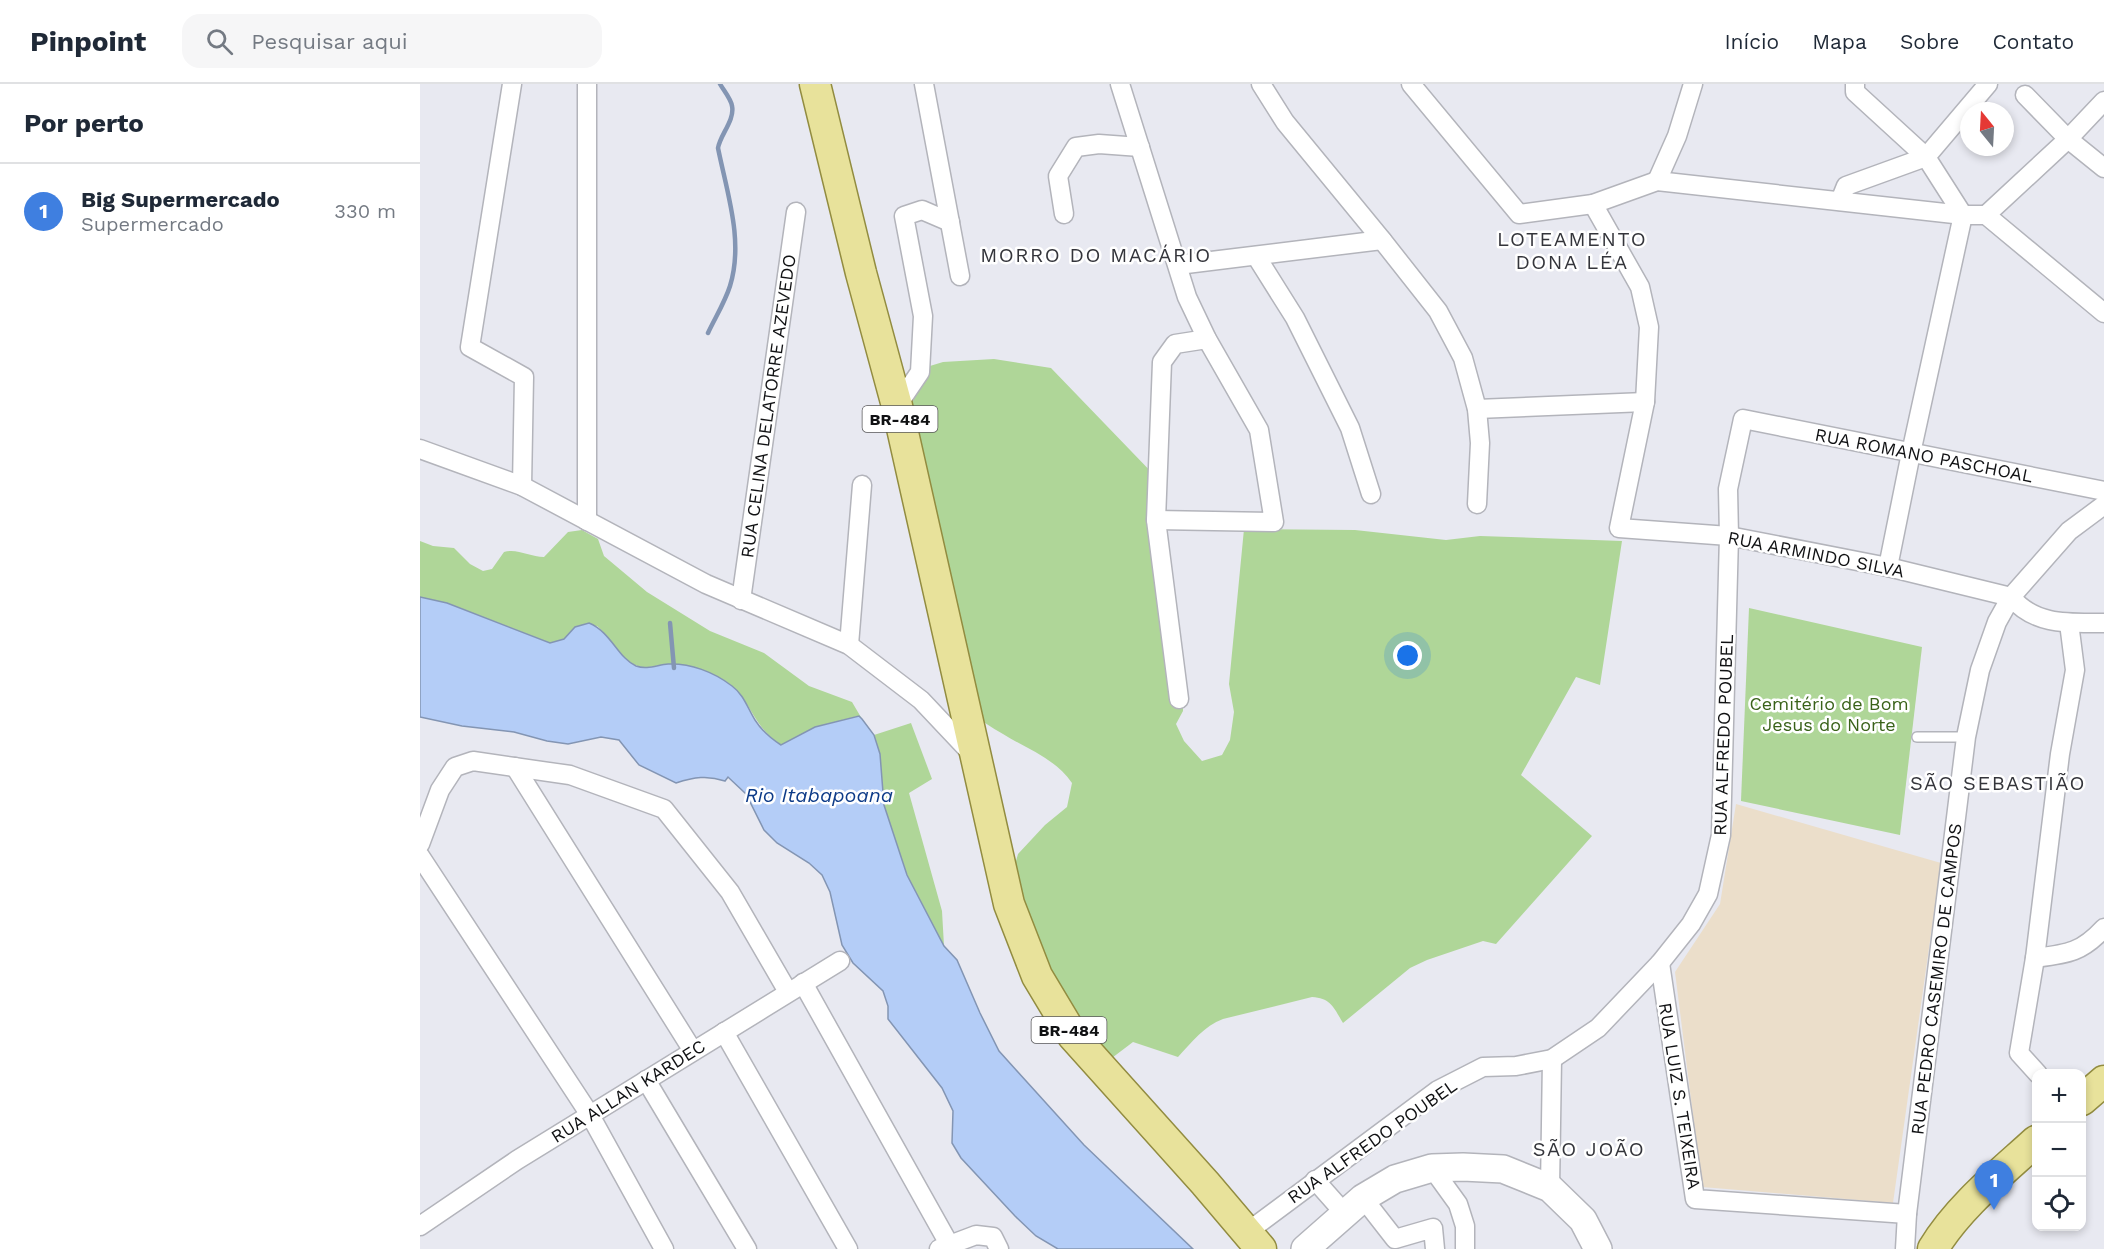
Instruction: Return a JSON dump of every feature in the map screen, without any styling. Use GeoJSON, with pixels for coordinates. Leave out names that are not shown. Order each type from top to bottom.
{"type":"FeatureCollection","features":[{"type":"Feature","properties":{"kind":"main road","name":"BR-484"},"geometry":{"type":"LineString","coordinates":[[815,84],[861,273],[897,406],[1009,904],[1037,976],[1073,1036],[1254,1241]]}},
{"type":"Feature","properties":{"kind":"main road"},"geometry":{"type":"LineString","coordinates":[[2086,1097],[2104,1081]]}},
{"type":"Feature","properties":{"kind":"main road"},"geometry":{"type":"LineString","coordinates":[[1933,1249],[1942,1235],[1996,1177],[2032,1145]]}},
{"type":"Feature","properties":{"kind":"street"},"geometry":{"type":"LineString","coordinates":[[500,84],[507,107]]}},
{"type":"Feature","properties":{"kind":"street"},"geometry":{"type":"LineString","coordinates":[[512,84],[471,347],[524,377],[522,486]]}},
{"type":"Feature","properties":{"kind":"street"},"geometry":{"type":"LineString","coordinates":[[586,84],[587,521]]}},
{"type":"Feature","properties":{"kind":"street"},"geometry":{"type":"LineString","coordinates":[[924,84],[960,276]]}},
{"type":"Feature","properties":{"kind":"street"},"geometry":{"type":"LineString","coordinates":[[1120,84],[1187,297],[1207,339],[1259,430],[1274,522],[1156,520]]}},
{"type":"Feature","properties":{"kind":"street"},"geometry":{"type":"LineString","coordinates":[[1261,84],[1285,123],[1438,311],[1463,358],[1477,409],[1480,442],[1477,504]]}},
{"type":"Feature","properties":{"kind":"street"},"geometry":{"type":"LineString","coordinates":[[1411,84],[1519,214],[1593,204],[1658,181],[1963,215],[1986,215],[2104,313]]}},
{"type":"Feature","properties":{"kind":"street"},"geometry":{"type":"LineString","coordinates":[[1658,181],[1677,136],[1693,84]]}},
{"type":"Feature","properties":{"kind":"street"},"geometry":{"type":"LineString","coordinates":[[1855,84],[1855,92],[1926,157],[1963,215],[1888,567]]}},
{"type":"Feature","properties":{"kind":"street"},"geometry":{"type":"LineString","coordinates":[[1840,201],[1846,186],[1926,157],[1988,84]]}},
{"type":"Feature","properties":{"kind":"street"},"geometry":{"type":"LineString","coordinates":[[2025,95],[2068,139],[2104,168]]}},
{"type":"Feature","properties":{"kind":"street"},"geometry":{"type":"LineString","coordinates":[[1986,215],[2068,139],[2104,101]]}},
{"type":"Feature","properties":{"kind":"street"},"geometry":{"type":"LineString","coordinates":[[1064,214],[1058,176],[1076,147],[1099,144],[1140,147]]}},
{"type":"Feature","properties":{"kind":"street"},"geometry":{"type":"LineString","coordinates":[[1477,409],[1645,402],[1649,327],[1640,287],[1593,204]]}},
{"type":"Feature","properties":{"kind":"street"},"geometry":{"type":"LineString","coordinates":[[897,406],[920,372],[923,316],[904,216],[922,210],[950,222]]}},
{"type":"Feature","properties":{"kind":"street","name":"RUA CELINA DELATORRE AZEVEDO"},"geometry":{"type":"LineString","coordinates":[[741,600],[796,212]]}},
{"type":"Feature","properties":{"kind":"street"},"geometry":{"type":"LineString","coordinates":[[1178,265],[1382,240]]}},
{"type":"Feature","properties":{"kind":"street"},"geometry":{"type":"LineString","coordinates":[[1256,256],[1295,318],[1350,428],[1371,494]]}},
{"type":"Feature","properties":{"kind":"street"},"geometry":{"type":"LineString","coordinates":[[1179,699],[1156,520],[1162,362],[1175,344],[1207,339]]}},
{"type":"Feature","properties":{"kind":"street","name":"RUA ARMINDO SILVA"},"geometry":{"type":"LineString","coordinates":[[1645,402],[1619,528],[1729,536],[1888,567],[2011,597]]}},
{"type":"Feature","properties":{"kind":"street","name":"RUA ROMANO PASCHOAL"},"geometry":{"type":"LineString","coordinates":[[1743,419],[2104,491]]}},
{"type":"Feature","properties":{"kind":"street","name":"RUA ALFREDO POUBEL"},"geometry":{"type":"LineString","coordinates":[[1254,1241],[1315,1179],[1438,1090],[1483,1066],[1516,1066],[1552,1059],[1598,1028],[1660,963],[1691,924],[1708,894],[1721,835],[1729,536],[1728,489],[1743,419]]}},
{"type":"Feature","properties":{"kind":"street"},"geometry":{"type":"LineString","coordinates":[[420,449],[522,486],[706,584],[849,645],[921,700],[975,757]]}},
{"type":"Feature","properties":{"kind":"street"},"geometry":{"type":"LineString","coordinates":[[849,645],[862,485]]}},
{"type":"Feature","properties":{"kind":"street","name":"RUA PEDRO CASEMIRO DE CAMPOS"},"geometry":{"type":"LineString","coordinates":[[1905,1249],[1966,737],[1980,670],[1997,622],[2011,597],[2069,531],[2104,505]]}},
{"type":"Feature","properties":{"kind":"street"},"geometry":{"type":"LineString","coordinates":[[2011,597],[2022,609],[2051,621],[2104,623]]}},
{"type":"Feature","properties":{"kind":"street"},"geometry":{"type":"LineString","coordinates":[[2033,1069],[2019,1053],[2035,958],[2060,754],[2075,670],[2069,622]]}},
{"type":"Feature","properties":{"kind":"street"},"geometry":{"type":"LineString","coordinates":[[420,844],[427,805],[455,767],[473,761],[570,775],[664,809],[730,892],[796,987],[944,1247],[976,1235],[996,1243]]}},
{"type":"Feature","properties":{"kind":"street"},"geometry":{"type":"LineString","coordinates":[[515,767],[693,1051]]}},
{"type":"Feature","properties":{"kind":"street"},"geometry":{"type":"LineString","coordinates":[[420,856],[590,1114],[664,1249]]}},
{"type":"Feature","properties":{"kind":"street"},"geometry":{"type":"LineString","coordinates":[[2035,958],[2070,954],[2096,937],[2104,928]]}},
{"type":"Feature","properties":{"kind":"street","name":"RUA ALLAN KARDEC"},"geometry":{"type":"LineString","coordinates":[[420,1226],[517,1160],[840,961]]}},
{"type":"Feature","properties":{"kind":"street","name":"RUA LUIZ S. TEIXEIRA"},"geometry":{"type":"LineString","coordinates":[[1660,963],[1695,1199],[1908,1214]]}},
{"type":"Feature","properties":{"kind":"street"},"geometry":{"type":"LineString","coordinates":[[724,1032],[848,1249]]}},
{"type":"Feature","properties":{"kind":"street"},"geometry":{"type":"LineString","coordinates":[[1550,1188],[1552,1059]]}},
{"type":"Feature","properties":{"kind":"street"},"geometry":{"type":"LineString","coordinates":[[646,1080],[747,1249]]}},
{"type":"Feature","properties":{"kind":"street"},"geometry":{"type":"LineString","coordinates":[[1432,1168],[1458,1204],[1466,1226],[1465,1249]]}},
{"type":"Feature","properties":{"kind":"street"},"geometry":{"type":"LineString","coordinates":[[1305,1249],[1355,1207],[1395,1179],[1432,1168],[1503,1169],[1550,1188],[1583,1220],[1598,1249]]}},
{"type":"Feature","properties":{"kind":"street"},"geometry":{"type":"LineString","coordinates":[[1315,1179],[1395,1239],[1432,1228],[1435,1249]]}},
{"type":"Feature","properties":{"kind":"lane"},"geometry":{"type":"LineString","coordinates":[[1917,737],[1966,737]]}},
{"type":"Feature","properties":{"kind":"shaded area"},"geometry":{"type":"Polygon","coordinates":[[[1736,804],[1941,863],[1893,1203],[1702,1187],[1675,972],[1720,904],[1736,804]]]}},
{"type":"Feature","properties":{"kind":"green space"},"geometry":{"type":"Polygon","coordinates":[[[994,359],[1051,368],[1158,479],[1183,686],[1183,711],[1176,724],[1184,741],[1202,761],[1222,755],[1230,740],[1234,712],[1229,684],[1244,529],[1355,530],[1446,540],[1480,536],[1622,541],[1600,685],[1576,677],[1521,775],[1592,836],[1496,944],[1483,941],[1410,968],[1343,1023],[1328,1002],[1312,997],[1216,1022],[1199,1035],[1178,1057],[1133,1042],[1100,1067],[1007,892],[1018,854],[1045,825],[1067,807],[1072,783],[1058,767],[971,713],[900,388],[907,373],[943,362],[994,359]]]}},
{"type":"Feature","properties":{"kind":"green space"},"geometry":{"type":"Polygon","coordinates":[[[582,530],[598,539],[604,556],[647,592],[710,631],[764,653],[809,686],[852,702],[862,719],[858,716],[815,727],[781,745],[771,738],[740,695],[724,680],[689,666],[635,665],[597,626],[575,627],[564,639],[550,643],[447,603],[420,597],[420,541],[433,546],[454,548],[470,564],[483,571],[492,569],[504,552],[514,551],[544,557],[568,532],[582,530]]]}},
{"type":"Feature","properties":{"kind":"green space","name":"Cemitério de Bom Jesus do Norte"},"geometry":{"type":"Polygon","coordinates":[[[1749,608],[1922,647],[1900,835],[1741,801],[1749,608]]]}},
{"type":"Feature","properties":{"kind":"green space"},"geometry":{"type":"Polygon","coordinates":[[[911,723],[932,779],[909,793],[942,911],[944,946],[907,875],[884,805],[874,735],[911,723]]]}},
{"type":"Feature","properties":{"kind":"water","name":"Rio Itabapoana"},"geometry":{"type":"Polygon","coordinates":[[[420,597],[447,603],[550,643],[564,639],[575,627],[589,623],[603,632],[624,657],[636,666],[644,668],[668,664],[702,669],[725,681],[740,693],[760,728],[781,745],[815,727],[859,716],[874,735],[880,754],[884,805],[907,875],[944,946],[957,960],[999,1051],[1084,1145],[1193,1249],[1058,1249],[1036,1236],[1015,1216],[961,1158],[952,1143],[953,1111],[942,1088],[888,1019],[888,1006],[883,991],[853,963],[842,945],[830,892],[822,875],[809,863],[777,843],[764,830],[746,794],[728,777],[725,781],[701,778],[676,783],[639,765],[619,740],[601,737],[568,744],[514,732],[462,726],[420,717],[420,597]]]}},
{"type":"Feature","properties":{"kind":"waterway"},"geometry":{"type":"LineString","coordinates":[[708,333],[730,286],[735,252],[733,217],[718,148],[731,117],[732,106],[720,84]]}},
{"type":"Feature","properties":{"kind":"waterway"},"geometry":{"type":"LineString","coordinates":[[670,623],[674,668]]}},
{"type":"Feature","properties":{"kind":"place","name":"Big Supermercado"},"geometry":{"type":"Point","coordinates":[1994,1210]}},
{"type":"Feature","properties":{"kind":"district","name":"LOTEAMENTO DONA LÉA"},"geometry":{"type":"Point","coordinates":[1572,250]}},
{"type":"Feature","properties":{"kind":"district","name":"MORRO DO MACÁRIO"},"geometry":{"type":"Point","coordinates":[1096,255]}},
{"type":"Feature","properties":{"kind":"district","name":"SÃO SEBASTIÃO"},"geometry":{"type":"Point","coordinates":[1998,783]}},
{"type":"Feature","properties":{"kind":"district","name":"SÃO JOÃO"},"geometry":{"type":"Point","coordinates":[1589,1149]}}]}
